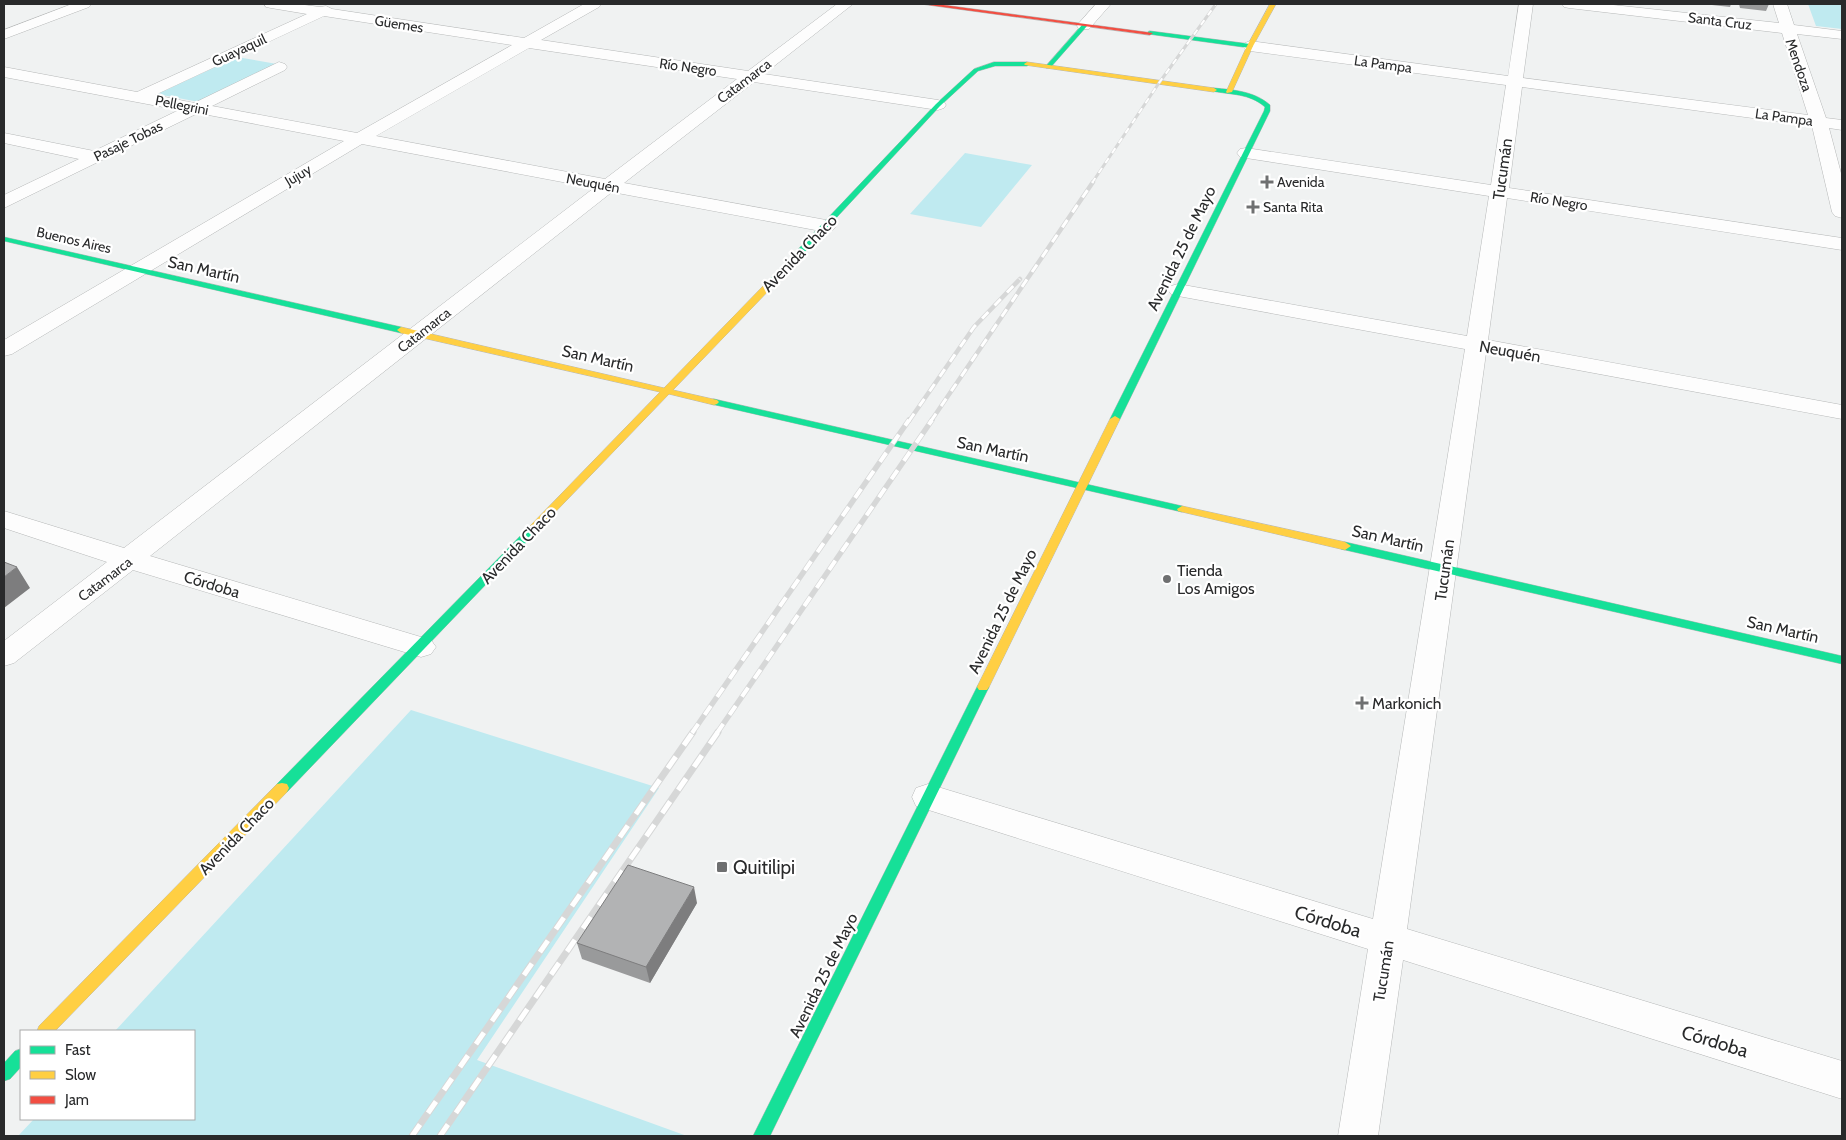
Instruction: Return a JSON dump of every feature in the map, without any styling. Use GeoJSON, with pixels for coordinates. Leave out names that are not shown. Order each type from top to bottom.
{"type":"FeatureCollection","features":[{"type":"Feature","properties":{"kind":"street"},"geometry":{"type":"LineString","coordinates":[[4,35],[84,4]]}},
{"type":"Feature","properties":{"kind":"street","name":"Güemes"},"geometry":{"type":"LineString","coordinates":[[271,4],[527,44]]}},
{"type":"Feature","properties":{"kind":"street","name":"Guayaquil"},"geometry":{"type":"LineString","coordinates":[[139,97],[340,4]]}},
{"type":"Feature","properties":{"kind":"street","name":"Jujuy"},"geometry":{"type":"LineString","coordinates":[[4,349],[359,139],[594,4]]}},
{"type":"Feature","properties":{"kind":"street","name":"Catamarca"},"geometry":{"type":"LineString","coordinates":[[4,656],[130,560],[750,76],[846,4]]}},
{"type":"Feature","properties":{"kind":"street","name":"La Pampa"},"geometry":{"type":"LineString","coordinates":[[924,4],[1842,125]]}},
{"type":"Feature","properties":{"kind":"street"},"geometry":{"type":"LineString","coordinates":[[1048,67],[1104,4]]}},
{"type":"Feature","properties":{"kind":"street"},"geometry":{"type":"LineString","coordinates":[[1048,67],[1230,92],[1250,46],[1273,4]]}},
{"type":"Feature","properties":{"kind":"street","name":"Tucumán"},"geometry":{"type":"LineString","coordinates":[[1358,1136],[1444,568],[1526,4]]}},
{"type":"Feature","properties":{"kind":"street","name":"Santa Cruz"},"geometry":{"type":"LineString","coordinates":[[1568,4],[1842,35]]}},
{"type":"Feature","properties":{"kind":"street","name":"Mendoza"},"geometry":{"type":"LineString","coordinates":[[1780,4],[1819,122],[1842,212]]}},
{"type":"Feature","properties":{"kind":"street","name":"Río Negro"},"geometry":{"type":"LineString","coordinates":[[527,44],[938,105]]}},
{"type":"Feature","properties":{"kind":"street","name":"Avenida Chaco"},"geometry":{"type":"LineString","coordinates":[[46,1030],[668,390],[826,226],[938,105],[976,70],[994,64],[1018,63],[1048,67]]}},
{"type":"Feature","properties":{"kind":"street","name":"Pasaje Tobas"},"geometry":{"type":"LineString","coordinates":[[4,202],[279,67]]}},
{"type":"Feature","properties":{"kind":"street","name":"Pellegrini"},"geometry":{"type":"LineString","coordinates":[[4,72],[359,139]]}},
{"type":"Feature","properties":{"kind":"street","name":"Avenida 25 de Mayo"},"geometry":{"type":"LineString","coordinates":[[761,1136],[1267,111],[1268,106],[1264,102],[1246,94],[1230,92]]}},
{"type":"Feature","properties":{"kind":"street"},"geometry":{"type":"LineString","coordinates":[[4,138],[97,156]]}},
{"type":"Feature","properties":{"kind":"street","name":"Neuquén"},"geometry":{"type":"LineString","coordinates":[[359,139],[826,226]]}},
{"type":"Feature","properties":{"kind":"street","name":"Río Negro"},"geometry":{"type":"LineString","coordinates":[[1246,153],[1842,244]]}},
{"type":"Feature","properties":{"kind":"street","name":"Buenos Aires"},"geometry":{"type":"LineString","coordinates":[[4,240],[137,270]]}},
{"type":"Feature","properties":{"kind":"street","name":"San Martín"},"geometry":{"type":"LineString","coordinates":[[137,270],[1842,660]]}},
{"type":"Feature","properties":{"kind":"street","name":"Neuquén"},"geometry":{"type":"LineString","coordinates":[[1178,290],[1842,412]]}},
{"type":"Feature","properties":{"kind":"street","name":"Córdoba"},"geometry":{"type":"LineString","coordinates":[[4,519],[130,560],[420,647]]}},
{"type":"Feature","properties":{"kind":"street","name":"Córdoba"},"geometry":{"type":"LineString","coordinates":[[928,797],[1842,1080]]}},
{"type":"Feature","properties":{"kind":"street"},"geometry":{"type":"LineString","coordinates":[[4,1074],[20,1057]]}},
{"type":"Feature","properties":{"kind":"shaded area"},"geometry":{"type":"Polygon","coordinates":[[[1808,4],[1842,4],[1842,29],[1816,26],[1808,4]]]}},
{"type":"Feature","properties":{"kind":"shaded area"},"geometry":{"type":"Polygon","coordinates":[[[237,57],[277,64],[199,102],[157,94],[237,57]]]}},
{"type":"Feature","properties":{"kind":"shaded area"},"geometry":{"type":"Polygon","coordinates":[[[965,153],[1032,165],[981,227],[910,214],[965,153]]]}},
{"type":"Feature","properties":{"kind":"shaded area"},"geometry":{"type":"Polygon","coordinates":[[[411,710],[659,788],[477,1060],[687,1136],[18,1136],[33,1120],[195,1120],[195,1030],[116,1030],[411,710]]]}},
{"type":"Feature","properties":{"kind":"building"},"geometry":{"type":"Polygon","coordinates":[[[4,562],[17,567],[4,577],[4,562]]]}},
{"type":"Feature","properties":{"kind":"building"},"geometry":{"type":"Polygon","coordinates":[[[628,865],[694,887],[646,967],[577,943],[628,865]]]}},
{"type":"Feature","properties":{"kind":"railway"},"geometry":{"type":"LineString","coordinates":[[1092,183],[1159,83],[1216,4]]}},
{"type":"Feature","properties":{"kind":"railway"},"geometry":{"type":"LineString","coordinates":[[931,421],[1093,182]]}},
{"type":"Feature","properties":{"kind":"railway"},"geometry":{"type":"LineString","coordinates":[[909,421],[974,327],[1020,279]]}},
{"type":"Feature","properties":{"kind":"railway"},"geometry":{"type":"LineString","coordinates":[[692,733],[909,420]]}},
{"type":"Feature","properties":{"kind":"railway"},"geometry":{"type":"LineString","coordinates":[[717,733],[932,420]]}},
{"type":"Feature","properties":{"kind":"railway"},"geometry":{"type":"LineString","coordinates":[[412,1136],[693,732]]}},
{"type":"Feature","properties":{"kind":"railway"},"geometry":{"type":"LineString","coordinates":[[440,1136],[718,732]]}},
{"type":"Feature","properties":{"kind":"traffic: fast"},"geometry":{"type":"LineString","coordinates":[[1048,67],[1084,26]]}},
{"type":"Feature","properties":{"kind":"traffic: fast"},"geometry":{"type":"LineString","coordinates":[[1150,33],[1250,46]]}},
{"type":"Feature","properties":{"kind":"traffic: fast"},"geometry":{"type":"LineString","coordinates":[[771,283],[938,105],[976,70],[994,64],[1027,64]]}},
{"type":"Feature","properties":{"kind":"traffic: fast"},"geometry":{"type":"LineString","coordinates":[[1115,419],[1267,111],[1268,106],[1250,95],[1214,90]]}},
{"type":"Feature","properties":{"kind":"traffic: fast"},"geometry":{"type":"LineString","coordinates":[[4,239],[401,330]]}},
{"type":"Feature","properties":{"kind":"traffic: fast"},"geometry":{"type":"LineString","coordinates":[[714,402],[1182,509]]}},
{"type":"Feature","properties":{"kind":"traffic: fast"},"geometry":{"type":"LineString","coordinates":[[282,788],[534,528]]}},
{"type":"Feature","properties":{"kind":"traffic: fast"},"geometry":{"type":"LineString","coordinates":[[1345,546],[1842,660]]}},
{"type":"Feature","properties":{"kind":"traffic: fast"},"geometry":{"type":"LineString","coordinates":[[761,1136],[983,687]]}},
{"type":"Feature","properties":{"kind":"traffic: fast"},"geometry":{"type":"LineString","coordinates":[[4,1074],[20,1057]]}},
{"type":"Feature","properties":{"kind":"traffic: slow"},"geometry":{"type":"LineString","coordinates":[[1229,92],[1250,46],[1273,4]]}},
{"type":"Feature","properties":{"kind":"traffic: slow"},"geometry":{"type":"LineString","coordinates":[[1027,64],[1214,90]]}},
{"type":"Feature","properties":{"kind":"traffic: slow"},"geometry":{"type":"LineString","coordinates":[[534,528],[771,283]]}},
{"type":"Feature","properties":{"kind":"traffic: slow"},"geometry":{"type":"LineString","coordinates":[[401,330],[714,402]]}},
{"type":"Feature","properties":{"kind":"traffic: slow"},"geometry":{"type":"LineString","coordinates":[[983,687],[1115,419]]}},
{"type":"Feature","properties":{"kind":"traffic: slow"},"geometry":{"type":"LineString","coordinates":[[1182,509],[1345,546]]}},
{"type":"Feature","properties":{"kind":"traffic: slow"},"geometry":{"type":"LineString","coordinates":[[46,1030],[282,788]]}},
{"type":"Feature","properties":{"kind":"traffic: jam"},"geometry":{"type":"LineString","coordinates":[[924,4],[1150,33]]}},
{"type":"Feature","properties":{"kind":"place","name":"Avenida"},"geometry":{"type":"Point","coordinates":[1267,182]}},
{"type":"Feature","properties":{"kind":"place","name":"Santa Rita"},"geometry":{"type":"Point","coordinates":[1253,207]}},
{"type":"Feature","properties":{"kind":"place","name":"Tienda Los Amigos"},"geometry":{"type":"Point","coordinates":[1167,579]}},
{"type":"Feature","properties":{"kind":"place","name":"Markonich"},"geometry":{"type":"Point","coordinates":[1362,703]}},
{"type":"Feature","properties":{"kind":"place","name":"Quitilipi"},"geometry":{"type":"Point","coordinates":[722,867]}}]}
